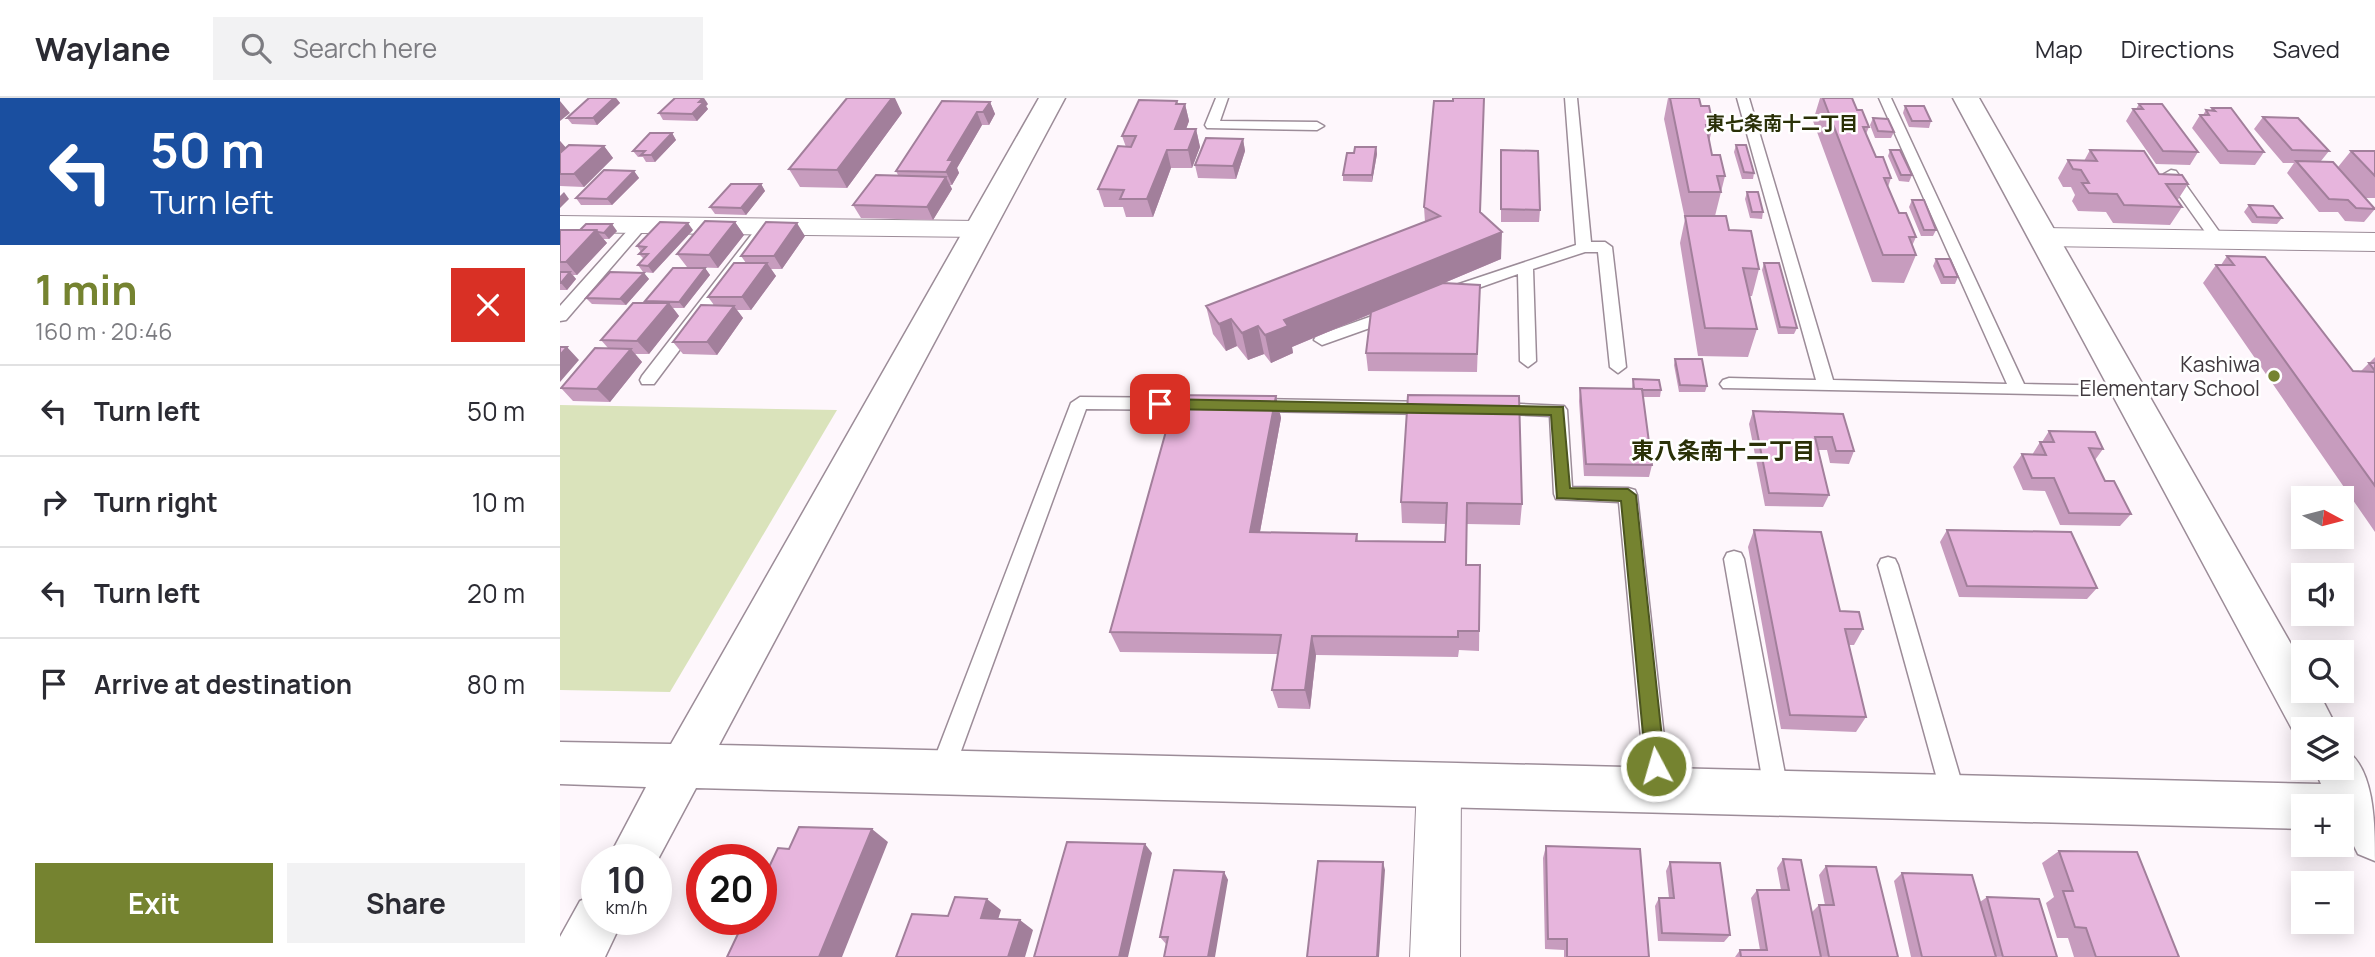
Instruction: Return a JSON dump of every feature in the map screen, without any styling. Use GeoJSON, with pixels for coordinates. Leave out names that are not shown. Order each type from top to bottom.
{"type":"FeatureCollection","features":[{"type":"Feature","properties":{"kind":"street"},"geometry":{"type":"LineString","coordinates":[[641,844],[1052,98]]}},
{"type":"Feature","properties":{"kind":"street"},"geometry":{"type":"LineString","coordinates":[[1966,98],[2309,717]]}},
{"type":"Feature","properties":{"kind":"street"},"geometry":{"type":"LineString","coordinates":[[560,224],[979,229]]}},
{"type":"Feature","properties":{"kind":"street"},"geometry":{"type":"LineString","coordinates":[[2043,237],[2375,242]]}},
{"type":"Feature","properties":{"kind":"street"},"geometry":{"type":"LineString","coordinates":[[560,763],[1658,792],[2355,806]]}},
{"type":"Feature","properties":{"kind":"street"},"geometry":{"type":"LineString","coordinates":[[1435,957],[1439,785]]}},
{"type":"Feature","properties":{"kind":"street"},"geometry":{"type":"LineString","coordinates":[[577,957],[589,935]]}},
{"type":"Feature","properties":{"kind":"lane"},"geometry":{"type":"LineString","coordinates":[[1222,98],[1212,125],[1317,126]]}},
{"type":"Feature","properties":{"kind":"lane"},"geometry":{"type":"LineString","coordinates":[[1571,98],[1584,247]]}},
{"type":"Feature","properties":{"kind":"lane"},"geometry":{"type":"LineString","coordinates":[[1743,98],[1826,386]]}},
{"type":"Feature","properties":{"kind":"lane"},"geometry":{"type":"LineString","coordinates":[[1885,98],[2018,390]]}},
{"type":"Feature","properties":{"kind":"lane"},"geometry":{"type":"LineString","coordinates":[[2171,174],[2218,240]]}},
{"type":"Feature","properties":{"kind":"lane"},"geometry":{"type":"LineString","coordinates":[[560,316],[642,223]]}},
{"type":"Feature","properties":{"kind":"lane"},"geometry":{"type":"LineString","coordinates":[[648,380],[766,225]]}},
{"type":"Feature","properties":{"kind":"lane"},"geometry":{"type":"LineString","coordinates":[[1436,299],[1584,247],[1605,247],[1618,367]]}},
{"type":"Feature","properties":{"kind":"lane"},"geometry":{"type":"LineString","coordinates":[[1525,266],[1528,361]]}},
{"type":"Feature","properties":{"kind":"lane"},"geometry":{"type":"LineString","coordinates":[[1322,340],[1411,308]]}},
{"type":"Feature","properties":{"kind":"lane"},"geometry":{"type":"LineString","coordinates":[[1729,384],[2129,392]]}},
{"type":"Feature","properties":{"kind":"lane"},"geometry":{"type":"LineString","coordinates":[[941,773],[1080,403],[1449,408]]}},
{"type":"Feature","properties":{"kind":"lane"},"geometry":{"type":"LineString","coordinates":[[1476,409],[1558,410],[1563,494],[1628,495],[1658,792]]}},
{"type":"Feature","properties":{"kind":"lane"},"geometry":{"type":"LineString","coordinates":[[1734,559],[1777,794]]}},
{"type":"Feature","properties":{"kind":"lane"},"geometry":{"type":"LineString","coordinates":[[1888,565],[1954,797]]}},
{"type":"Feature","properties":{"kind":"green space"},"geometry":{"type":"Polygon","coordinates":[[[560,405],[837,410],[670,692],[560,690],[560,405]]]}},
{"type":"Feature","properties":{"kind":"building"},"geometry":{"type":"Polygon","coordinates":[[[589,98],[614,98],[593,118],[567,118],[589,98]]]}},
{"type":"Feature","properties":{"kind":"building"},"geometry":{"type":"Polygon","coordinates":[[[675,98],[703,98],[699,102],[704,102],[692,114],[659,113],[675,98]]]}},
{"type":"Feature","properties":{"kind":"building"},"geometry":{"type":"Polygon","coordinates":[[[847,98],[892,98],[837,170],[789,169],[847,98]]]}},
{"type":"Feature","properties":{"kind":"building"},"geometry":{"type":"Polygon","coordinates":[[[1453,98],[1484,98],[1480,212],[1502,232],[1284,320],[1288,326],[1265,335],[1258,326],[1242,333],[1231,319],[1219,324],[1206,306],[1440,216],[1424,207],[1434,101],[1453,101],[1453,98]]]}},
{"type":"Feature","properties":{"kind":"building"},"geometry":{"type":"Polygon","coordinates":[[[1670,98],[1699,98],[1701,106],[1709,106],[1713,125],[1706,125],[1712,155],[1720,155],[1725,176],[1717,176],[1721,192],[1689,192],[1670,98]]]}},
{"type":"Feature","properties":{"kind":"building"},"geometry":{"type":"Polygon","coordinates":[[[1823,98],[1852,98],[1857,110],[1862,110],[1869,127],[1863,127],[1876,157],[1883,157],[1891,178],[1884,178],[1899,213],[1906,213],[1916,237],[1909,237],[1916,255],[1883,255],[1823,98]]]}},
{"type":"Feature","properties":{"kind":"building"},"geometry":{"type":"Polygon","coordinates":[[[1139,100],[1177,101],[1176,104],[1185,104],[1175,129],[1196,129],[1188,150],[1167,150],[1147,199],[1120,199],[1124,190],[1098,189],[1118,146],[1131,147],[1136,136],[1122,136],[1139,100]]]}},
{"type":"Feature","properties":{"kind":"building"},"geometry":{"type":"Polygon","coordinates":[[[942,101],[990,102],[983,112],[977,112],[948,160],[953,160],[946,172],[896,171],[942,101]]]}},
{"type":"Feature","properties":{"kind":"building"},"geometry":{"type":"Polygon","coordinates":[[[2139,104],[2162,104],[2198,152],[2163,151],[2133,109],[2143,109],[2139,104]]]}},
{"type":"Feature","properties":{"kind":"building"},"geometry":{"type":"Polygon","coordinates":[[[1905,106],[1924,106],[1931,121],[1912,121],[1905,106]]]}},
{"type":"Feature","properties":{"kind":"building"},"geometry":{"type":"Polygon","coordinates":[[[2212,108],[2231,108],[2264,152],[2228,151],[2200,115],[2209,115],[2206,110],[2215,111],[2212,108]]]}},
{"type":"Feature","properties":{"kind":"building"},"geometry":{"type":"Polygon","coordinates":[[[2263,117],[2298,118],[2329,151],[2292,150],[2263,117]]]}},
{"type":"Feature","properties":{"kind":"building"},"geometry":{"type":"Polygon","coordinates":[[[1873,118],[1888,119],[1894,132],[1878,131],[1873,118]]]}},
{"type":"Feature","properties":{"kind":"building"},"geometry":{"type":"Polygon","coordinates":[[[650,133],[672,133],[651,155],[641,155],[645,151],[633,151],[650,133]]]}},
{"type":"Feature","properties":{"kind":"building"},"geometry":{"type":"Polygon","coordinates":[[[1206,138],[1243,139],[1233,166],[1195,165],[1206,138]]]}},
{"type":"Feature","properties":{"kind":"building"},"geometry":{"type":"Polygon","coordinates":[[[569,145],[604,146],[574,174],[560,174],[560,153],[569,145]]]}},
{"type":"Feature","properties":{"kind":"building"},"geometry":{"type":"Polygon","coordinates":[[[1736,145],[1746,145],[1754,173],[1744,172],[1736,145]]]}},
{"type":"Feature","properties":{"kind":"building"},"geometry":{"type":"Polygon","coordinates":[[[1355,147],[1376,147],[1372,175],[1343,175],[1347,153],[1354,153],[1355,147]]]}},
{"type":"Feature","properties":{"kind":"building"},"geometry":{"type":"Polygon","coordinates":[[[1501,150],[1538,151],[1540,210],[1501,209],[1501,150]]]}},
{"type":"Feature","properties":{"kind":"building"},"geometry":{"type":"Polygon","coordinates":[[[1890,150],[1900,150],[1912,175],[1901,175],[1890,150]]]}},
{"type":"Feature","properties":{"kind":"building"},"geometry":{"type":"Polygon","coordinates":[[[2090,150],[2144,151],[2159,174],[2182,175],[2188,184],[2166,184],[2182,207],[2124,205],[2117,194],[2089,193],[2082,183],[2089,183],[2081,170],[2073,169],[2068,160],[2097,161],[2090,150]]]}},
{"type":"Feature","properties":{"kind":"building"},"geometry":{"type":"Polygon","coordinates":[[[2351,151],[2375,151],[2375,176],[2351,151]]]}},
{"type":"Feature","properties":{"kind":"building"},"geometry":{"type":"Polygon","coordinates":[[[2296,161],[2333,162],[2375,209],[2356,208],[2348,200],[2329,199],[2296,161]]]}},
{"type":"Feature","properties":{"kind":"building"},"geometry":{"type":"Polygon","coordinates":[[[604,170],[634,171],[607,199],[576,198],[604,170]]]}},
{"type":"Feature","properties":{"kind":"building"},"geometry":{"type":"Polygon","coordinates":[[[876,175],[946,177],[927,207],[853,205],[876,175]]]}},
{"type":"Feature","properties":{"kind":"building"},"geometry":{"type":"Polygon","coordinates":[[[731,184],[761,184],[741,208],[710,207],[731,184]]]}},
{"type":"Feature","properties":{"kind":"building"},"geometry":{"type":"Polygon","coordinates":[[[1747,192],[1758,192],[1763,212],[1752,212],[1747,192]]]}},
{"type":"Feature","properties":{"kind":"building"},"geometry":{"type":"Polygon","coordinates":[[[1912,200],[1924,200],[1936,230],[1924,230],[1912,200]]]}},
{"type":"Feature","properties":{"kind":"building"},"geometry":{"type":"Polygon","coordinates":[[[2249,205],[2273,206],[2282,218],[2257,217],[2249,205]]]}},
{"type":"Feature","properties":{"kind":"building"},"geometry":{"type":"Polygon","coordinates":[[[1685,216],[1726,216],[1729,230],[1751,231],[1759,269],[1743,268],[1757,329],[1705,328],[1685,216]]]}},
{"type":"Feature","properties":{"kind":"building"},"geometry":{"type":"Polygon","coordinates":[[[705,221],[735,222],[709,255],[677,254],[705,221]]]}},
{"type":"Feature","properties":{"kind":"building"},"geometry":{"type":"Polygon","coordinates":[[[660,222],[688,223],[648,266],[638,265],[648,254],[639,254],[646,247],[637,246],[660,222]]]}},
{"type":"Feature","properties":{"kind":"building"},"geometry":{"type":"Polygon","coordinates":[[[766,222],[797,223],[774,256],[741,256],[766,222]]]}},
{"type":"Feature","properties":{"kind":"building"},"geometry":{"type":"Polygon","coordinates":[[[586,224],[612,224],[604,233],[580,230],[586,224]]]}},
{"type":"Feature","properties":{"kind":"building"},"geometry":{"type":"Polygon","coordinates":[[[560,230],[596,230],[566,262],[560,262],[560,230]]]}},
{"type":"Feature","properties":{"kind":"building"},"geometry":{"type":"Polygon","coordinates":[[[2227,256],[2265,257],[2353,371],[2375,372],[2375,486],[2216,265],[2234,265],[2227,256]]]}},
{"type":"Feature","properties":{"kind":"building"},"geometry":{"type":"Polygon","coordinates":[[[1936,259],[1950,259],[1958,277],[1944,277],[1936,259]]]}},
{"type":"Feature","properties":{"kind":"building"},"geometry":{"type":"Polygon","coordinates":[[[734,263],[767,263],[742,297],[708,297],[734,263]]]}},
{"type":"Feature","properties":{"kind":"building"},"geometry":{"type":"Polygon","coordinates":[[[1764,263],[1779,263],[1797,328],[1780,327],[1764,263]]]}},
{"type":"Feature","properties":{"kind":"building"},"geometry":{"type":"Polygon","coordinates":[[[673,268],[705,268],[679,302],[645,301],[673,268]]]}},
{"type":"Feature","properties":{"kind":"building"},"geometry":{"type":"Polygon","coordinates":[[[560,272],[570,272],[561,283],[560,283],[560,272]]]}},
{"type":"Feature","properties":{"kind":"building"},"geometry":{"type":"Polygon","coordinates":[[[610,272],[644,273],[620,299],[586,298],[610,272]]]}},
{"type":"Feature","properties":{"kind":"building"},"geometry":{"type":"Polygon","coordinates":[[[1443,283],[1480,285],[1477,354],[1366,353],[1371,312],[1443,283]]]}},
{"type":"Feature","properties":{"kind":"building"},"geometry":{"type":"Polygon","coordinates":[[[633,303],[669,303],[637,341],[601,340],[633,303]]]}},
{"type":"Feature","properties":{"kind":"building"},"geometry":{"type":"Polygon","coordinates":[[[701,305],[734,306],[707,342],[673,342],[701,305]]]}},
{"type":"Feature","properties":{"kind":"building"},"geometry":{"type":"Polygon","coordinates":[[[595,348],[631,349],[597,389],[561,388],[595,348]]]}},
{"type":"Feature","properties":{"kind":"building"},"geometry":{"type":"Polygon","coordinates":[[[1675,359],[1702,359],[1707,386],[1680,385],[1675,359]]]}},
{"type":"Feature","properties":{"kind":"building"},"geometry":{"type":"Polygon","coordinates":[[[1633,379],[1659,380],[1661,390],[1634,389],[1633,379]]]}},
{"type":"Feature","properties":{"kind":"building"},"geometry":{"type":"Polygon","coordinates":[[[1580,388],[1642,389],[1652,465],[1586,464],[1580,388]]]}},
{"type":"Feature","properties":{"kind":"building"},"geometry":{"type":"Polygon","coordinates":[[[1169,395],[1276,396],[1250,532],[1357,534],[1356,541],[1445,542],[1447,503],[1401,502],[1408,395],[1519,396],[1522,504],[1467,503],[1466,565],[1480,565],[1479,631],[1458,631],[1458,637],[1312,636],[1305,690],[1272,690],[1281,635],[1110,632],[1168,424],[1179,424],[1183,407],[1166,407],[1169,395]]]}},
{"type":"Feature","properties":{"kind":"building"},"geometry":{"type":"Polygon","coordinates":[[[1753,411],[1843,414],[1854,451],[1836,451],[1832,437],[1815,437],[1829,495],[1769,493],[1753,411]]]}},
{"type":"Feature","properties":{"kind":"building"},"geometry":{"type":"Polygon","coordinates":[[[2049,431],[2095,432],[2103,449],[2089,448],[2105,481],[2114,481],[2131,514],[2069,513],[2054,478],[2032,478],[2022,454],[2046,455],[2040,442],[2054,442],[2049,431]]]}},
{"type":"Feature","properties":{"kind":"building"},"geometry":{"type":"Polygon","coordinates":[[[1754,530],[1821,532],[1840,611],[1859,612],[1863,629],[1845,629],[1866,717],[1790,715],[1754,530]]]}},
{"type":"Feature","properties":{"kind":"building"},"geometry":{"type":"Polygon","coordinates":[[[1947,530],[2071,532],[2097,588],[1967,586],[1947,530]]]}},
{"type":"Feature","properties":{"kind":"building"},"geometry":{"type":"Polygon","coordinates":[[[799,827],[872,829],[819,957],[727,957],[737,935],[777,935],[777,850],[789,849],[799,827]]]}},
{"type":"Feature","properties":{"kind":"building"},"geometry":{"type":"Polygon","coordinates":[[[1067,842],[1145,844],[1119,957],[1034,957],[1067,842]]]}},
{"type":"Feature","properties":{"kind":"building"},"geometry":{"type":"Polygon","coordinates":[[[1546,846],[1640,849],[1649,957],[1567,957],[1567,939],[1548,939],[1546,846]]]}},
{"type":"Feature","properties":{"kind":"building"},"geometry":{"type":"Polygon","coordinates":[[[2059,851],[2137,852],[2179,957],[2096,957],[2086,928],[2075,927],[2063,891],[2073,891],[2059,851]]]}},
{"type":"Feature","properties":{"kind":"building"},"geometry":{"type":"Polygon","coordinates":[[[1783,859],[1801,860],[1821,957],[1741,957],[1740,950],[1767,950],[1757,890],[1789,890],[1783,859]]]}},
{"type":"Feature","properties":{"kind":"building"},"geometry":{"type":"Polygon","coordinates":[[[1318,861],[1383,862],[1377,957],[1307,957],[1318,861]]]}},
{"type":"Feature","properties":{"kind":"building"},"geometry":{"type":"Polygon","coordinates":[[[1670,862],[1720,863],[1730,935],[1662,933],[1659,898],[1674,898],[1670,862]]]}},
{"type":"Feature","properties":{"kind":"building"},"geometry":{"type":"Polygon","coordinates":[[[1826,866],[1876,867],[1898,957],[1829,957],[1819,905],[1834,905],[1826,866]]]}},
{"type":"Feature","properties":{"kind":"building"},"geometry":{"type":"Polygon","coordinates":[[[1174,870],[1224,872],[1208,957],[1164,957],[1168,937],[1160,937],[1174,870]]]}},
{"type":"Feature","properties":{"kind":"building"},"geometry":{"type":"Polygon","coordinates":[[[1902,873],[1972,875],[1996,957],[1922,957],[1902,873]]]}},
{"type":"Feature","properties":{"kind":"building"},"geometry":{"type":"Polygon","coordinates":[[[955,897],[987,899],[981,918],[1020,920],[1008,957],[896,957],[912,914],[948,916],[955,897]]]}},
{"type":"Feature","properties":{"kind":"building"},"geometry":{"type":"Polygon","coordinates":[[[1987,897],[2039,899],[2057,957],[2003,957],[1987,897]]]}},
{"type":"Feature","properties":{"kind":"place","name":"Kashiwa Elementary School"},"geometry":{"type":"Point","coordinates":[2274,376]}},
{"type":"Feature","properties":{"kind":"district","name":"東七条南十二丁目"},"geometry":{"type":"Point","coordinates":[1782,123]}},
{"type":"Feature","properties":{"kind":"district","name":"東八条南十二丁目"},"geometry":{"type":"Point","coordinates":[1723,450]}},
{"type":"Feature","properties":{"kind":"route"},"geometry":{"type":"LineString","coordinates":[[1160,404],[1558,410],[1563,494],[1628,495],[1656,766]]}}]}
